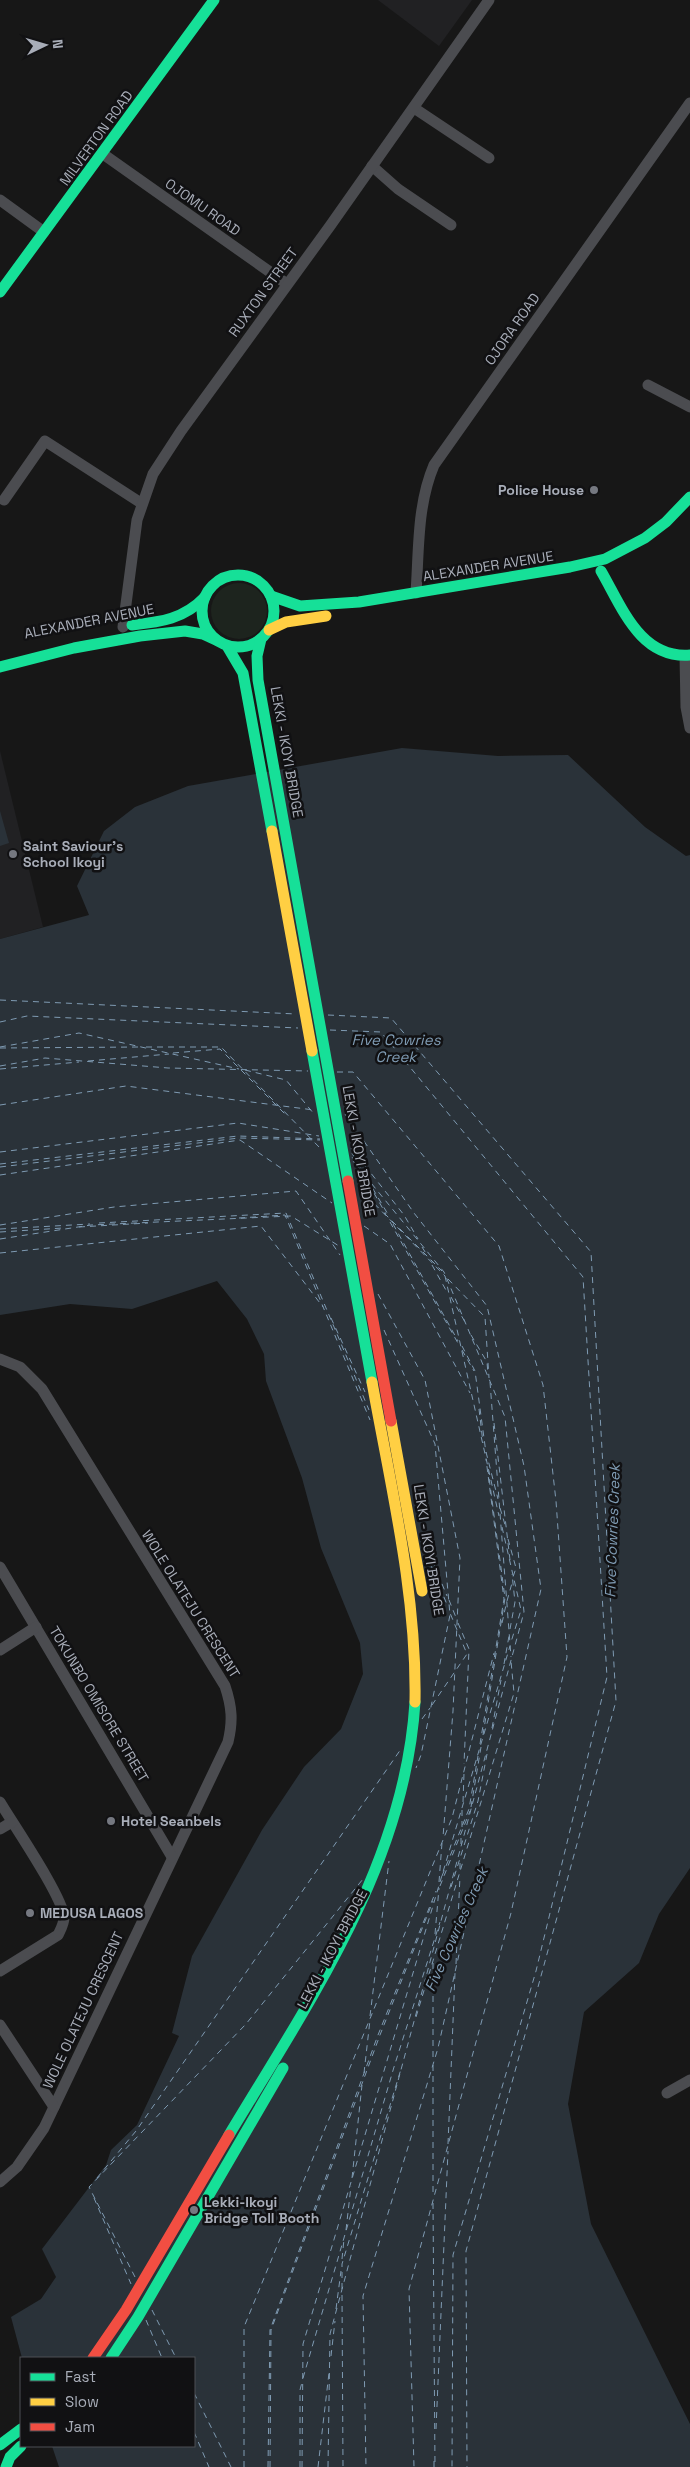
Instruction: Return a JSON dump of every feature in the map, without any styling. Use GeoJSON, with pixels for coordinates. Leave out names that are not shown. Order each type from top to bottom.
{"type":"FeatureCollection","features":[{"type":"Feature","properties":{"kind":"main road","name":"MILVERTON ROAD"},"geometry":{"type":"LineString","coordinates":[[0,292],[103,154],[214,0]]}},
{"type":"Feature","properties":{"kind":"main road","name":"ALEXANDER AVENUE"},"geometry":{"type":"LineString","coordinates":[[271,596],[300,606],[316,606],[495,581],[605,559],[645,538],[666,522],[690,497]]}},
{"type":"Feature","properties":{"kind":"main road","name":"ALEXANDER AVENUE"},"geometry":{"type":"LineString","coordinates":[[265,635],[277,625],[300,619],[431,602],[601,571],[631,559],[657,544],[679,526]]}},
{"type":"Feature","properties":{"kind":"main road"},"geometry":{"type":"LineString","coordinates":[[601,571],[639,635],[647,644],[656,650],[688,655]]}},
{"type":"Feature","properties":{"kind":"main road"},"geometry":{"type":"LineString","coordinates":[[238,575],[258,581],[271,596],[274,614],[265,635],[245,647],[222,643],[208,630],[203,617],[206,597],[218,581],[238,575]]}},
{"type":"Feature","properties":{"kind":"main road","name":"ALEXANDER AVENUE"},"geometry":{"type":"LineString","coordinates":[[119,627],[182,617],[196,609],[206,597]]}},
{"type":"Feature","properties":{"kind":"main road","name":"ALEXANDER AVENUE"},"geometry":{"type":"LineString","coordinates":[[0,667],[74,648],[140,636],[185,631],[204,634],[222,643]]}},
{"type":"Feature","properties":{"kind":"main road","name":"ALEXANDER AVENUE"},"geometry":{"type":"LineString","coordinates":[[0,655],[90,633]]}},
{"type":"Feature","properties":{"kind":"main road","name":"LEKKI - IKOYI BRIDGE"},"geometry":{"type":"LineString","coordinates":[[265,635],[257,661],[258,680],[423,1600]]}},
{"type":"Feature","properties":{"kind":"main road","name":"LEKKI - IKOYI BRIDGE"},"geometry":{"type":"LineString","coordinates":[[94,2357],[136,2294],[362,1907],[391,1829],[410,1752],[414,1714],[416,1674],[414,1637],[404,1557],[245,684],[239,663],[222,643]]}},
{"type":"Feature","properties":{"kind":"main road"},"geometry":{"type":"LineString","coordinates":[[425,1716],[427,1686]]}},
{"type":"Feature","properties":{"kind":"main road","name":"LEKKI - IKOYI BRIDGE"},"geometry":{"type":"LineString","coordinates":[[112,2357],[138,2318],[342,1966]]}},
{"type":"Feature","properties":{"kind":"main road"},"geometry":{"type":"LineString","coordinates":[[0,2445],[20,2430]]}},
{"type":"Feature","properties":{"kind":"main road"},"geometry":{"type":"LineString","coordinates":[[6,2467],[10,2457],[20,2447]]}},
{"type":"Feature","properties":{"kind":"street","name":"RUXTON STREET"},"geometry":{"type":"LineString","coordinates":[[119,627],[137,520],[141,503],[153,474],[181,431],[414,108],[489,0]]}},
{"type":"Feature","properties":{"kind":"street","name":"OJORA ROAD"},"geometry":{"type":"LineString","coordinates":[[416,593],[422,507],[426,484],[434,465],[690,103]]}},
{"type":"Feature","properties":{"kind":"street"},"geometry":{"type":"LineString","coordinates":[[414,108],[489,158]]}},
{"type":"Feature","properties":{"kind":"street","name":"OJOMU ROAD"},"geometry":{"type":"LineString","coordinates":[[103,154],[287,284]]}},
{"type":"Feature","properties":{"kind":"street"},"geometry":{"type":"LineString","coordinates":[[372,166],[398,189],[452,225]]}},
{"type":"Feature","properties":{"kind":"street"},"geometry":{"type":"LineString","coordinates":[[0,200],[44,232]]}},
{"type":"Feature","properties":{"kind":"street"},"geometry":{"type":"LineString","coordinates":[[648,385],[690,407]]}},
{"type":"Feature","properties":{"kind":"street"},"geometry":{"type":"LineString","coordinates":[[4,500],[45,441],[141,503]]}},
{"type":"Feature","properties":{"kind":"street"},"geometry":{"type":"LineString","coordinates":[[688,655],[686,706],[690,728]]}},
{"type":"Feature","properties":{"kind":"street","name":"WOLE OLATEJU CRESCENT"},"geometry":{"type":"LineString","coordinates":[[0,1359],[20,1367],[42,1389],[225,1686],[231,1705],[232,1723],[228,1742],[54,2107],[32,2148],[0,2182]]}},
{"type":"Feature","properties":{"kind":"street","name":"TOKUNBO OMISORE STREET"},"geometry":{"type":"LineString","coordinates":[[0,1567],[172,1856]]}},
{"type":"Feature","properties":{"kind":"street"},"geometry":{"type":"LineString","coordinates":[[0,1650],[36,1627]]}},
{"type":"Feature","properties":{"kind":"street"},"geometry":{"type":"LineString","coordinates":[[0,1802],[61,1905],[64,1916],[63,1926],[58,1935],[0,1971]]}},
{"type":"Feature","properties":{"kind":"street"},"geometry":{"type":"LineString","coordinates":[[0,1829],[12,1822]]}},
{"type":"Feature","properties":{"kind":"street"},"geometry":{"type":"LineString","coordinates":[[0,2025],[54,2107]]}},
{"type":"Feature","properties":{"kind":"street"},"geometry":{"type":"LineString","coordinates":[[667,2093],[690,2080]]}},
{"type":"Feature","properties":{"kind":"shaded area"},"geometry":{"type":"Polygon","coordinates":[[[378,0],[472,0],[439,46],[378,0]]]}},
{"type":"Feature","properties":{"kind":"shaded area"},"geometry":{"type":"Polygon","coordinates":[[[233,583],[245,583],[259,591],[267,605],[265,622],[259,631],[245,639],[233,639],[223,634],[216,627],[211,617],[211,605],[216,595],[223,588],[233,583]]]}},
{"type":"Feature","properties":{"kind":"shaded area","name":"Saint Saviour's School Ikoyi"},"geometry":{"type":"Polygon","coordinates":[[[0,751],[43,927],[0,939],[0,751]]]}},
{"type":"Feature","properties":{"kind":"water","name":"Five Cowries Creek"},"geometry":{"type":"Polygon","coordinates":[[[402,748],[498,756],[568,755],[645,827],[686,856],[690,855],[690,1868],[659,1914],[639,1963],[584,2012],[568,2104],[591,2224],[690,2424],[690,2467],[59,2467],[52,2447],[195,2447],[195,2357],[22,2357],[11,2317],[41,2299],[56,2277],[42,2249],[106,2165],[111,2150],[137,2125],[179,2036],[172,2033],[192,1956],[262,1830],[304,1767],[341,1729],[363,1674],[360,1643],[321,1548],[302,1478],[266,1381],[264,1354],[247,1319],[217,1281],[132,1309],[70,1304],[0,1315],[0,939],[89,915],[77,886],[104,831],[135,807],[188,786],[402,748]]]}},
{"type":"Feature","properties":{"kind":"water"},"geometry":{"type":"Polygon","coordinates":[[[0,811],[9,843],[0,846],[0,811]]]}},
{"type":"Feature","properties":{"kind":"ferry route"},"geometry":{"type":"LineString","coordinates":[[0,1000],[296,1014]]}},
{"type":"Feature","properties":{"kind":"ferry route"},"geometry":{"type":"LineString","coordinates":[[328,1015],[391,1018],[591,1252],[616,1701],[466,2251],[467,2467]]}},
{"type":"Feature","properties":{"kind":"ferry route"},"geometry":{"type":"LineString","coordinates":[[0,1022],[27,1016],[298,1028]]}},
{"type":"Feature","properties":{"kind":"ferry route"},"geometry":{"type":"LineString","coordinates":[[330,1030],[381,1032],[583,1277],[607,1677],[536,1971],[453,2255],[452,2467]]}},
{"type":"Feature","properties":{"kind":"ferry route"},"geometry":{"type":"LineString","coordinates":[[0,1047],[79,1033],[239,1069]]}},
{"type":"Feature","properties":{"kind":"ferry route"},"geometry":{"type":"LineString","coordinates":[[0,1048],[139,1047]]}},
{"type":"Feature","properties":{"kind":"ferry route"},"geometry":{"type":"LineString","coordinates":[[146,1047],[221,1047],[321,1149]]}},
{"type":"Feature","properties":{"kind":"ferry route"},"geometry":{"type":"LineString","coordinates":[[173,1053],[220,1049],[286,1115]]}},
{"type":"Feature","properties":{"kind":"ferry route"},"geometry":{"type":"LineString","coordinates":[[88,1061],[169,1054]]}},
{"type":"Feature","properties":{"kind":"ferry route"},"geometry":{"type":"LineString","coordinates":[[0,1066],[45,1058],[168,1068],[308,1071]]}},
{"type":"Feature","properties":{"kind":"ferry route"},"geometry":{"type":"LineString","coordinates":[[0,1069],[79,1062]]}},
{"type":"Feature","properties":{"kind":"ferry route"},"geometry":{"type":"LineString","coordinates":[[245,1070],[286,1080],[314,1114]]}},
{"type":"Feature","properties":{"kind":"ferry route"},"geometry":{"type":"LineString","coordinates":[[337,1072],[353,1072],[499,1246],[543,1385],[556,1501],[567,1657],[511,1913],[409,2289],[414,2467]]}},
{"type":"Feature","properties":{"kind":"ferry route"},"geometry":{"type":"LineString","coordinates":[[0,1105],[126,1086],[314,1110]]}},
{"type":"Feature","properties":{"kind":"ferry route"},"geometry":{"type":"LineString","coordinates":[[345,1114],[414,1213],[487,1306],[524,1466],[541,1589],[438,2048],[363,2296],[366,2467]]}},
{"type":"Feature","properties":{"kind":"ferry route"},"geometry":{"type":"LineString","coordinates":[[0,1152],[238,1123],[319,1136]]}},
{"type":"Feature","properties":{"kind":"ferry route"},"geometry":{"type":"LineString","coordinates":[[0,1164],[238,1136],[320,1139]]}},
{"type":"Feature","properties":{"kind":"ferry route"},"geometry":{"type":"LineString","coordinates":[[0,1167],[239,1138],[320,1140]]}},
{"type":"Feature","properties":{"kind":"ferry route"},"geometry":{"type":"LineString","coordinates":[[0,1175],[240,1140],[332,1203]]}},
{"type":"Feature","properties":{"kind":"ferry route"},"geometry":{"type":"LineString","coordinates":[[351,1148],[404,1215],[418,1239]]}},
{"type":"Feature","properties":{"kind":"ferry route"},"geometry":{"type":"LineString","coordinates":[[352,1153],[362,1171]]}},
{"type":"Feature","properties":{"kind":"ferry route"},"geometry":{"type":"LineString","coordinates":[[352,1157],[357,1164]]}},
{"type":"Feature","properties":{"kind":"ferry route"},"geometry":{"type":"LineString","coordinates":[[328,2467],[330,2334],[524,1612],[505,1417],[444,1272],[353,1161]]}},
{"type":"Feature","properties":{"kind":"ferry route"},"geometry":{"type":"LineString","coordinates":[[363,1174],[386,1214]]}},
{"type":"Feature","properties":{"kind":"ferry route"},"geometry":{"type":"LineString","coordinates":[[367,1179],[389,1216]]}},
{"type":"Feature","properties":{"kind":"ferry route"},"geometry":{"type":"LineString","coordinates":[[359,1188],[445,1276]]}},
{"type":"Feature","properties":{"kind":"ferry route"},"geometry":{"type":"LineString","coordinates":[[0,1225],[114,1207],[296,1191],[340,1255]]}},
{"type":"Feature","properties":{"kind":"ferry route"},"geometry":{"type":"LineString","coordinates":[[99,1223],[286,1213],[369,1410]]}},
{"type":"Feature","properties":{"kind":"ferry route"},"geometry":{"type":"LineString","coordinates":[[384,1213],[442,1271]]}},
{"type":"Feature","properties":{"kind":"ferry route"},"geometry":{"type":"LineString","coordinates":[[239,1218],[285,1215],[370,1420]]}},
{"type":"Feature","properties":{"kind":"ferry route"},"geometry":{"type":"LineString","coordinates":[[0,1239],[91,1225],[291,1216],[339,1246]]}},
{"type":"Feature","properties":{"kind":"ferry route"},"geometry":{"type":"LineString","coordinates":[[390,1222],[459,1345]]}},
{"type":"Feature","properties":{"kind":"ferry route"},"geometry":{"type":"LineString","coordinates":[[79,1227],[148,1223]]}},
{"type":"Feature","properties":{"kind":"ferry route"},"geometry":{"type":"LineString","coordinates":[[0,1229],[90,1224]]}},
{"type":"Feature","properties":{"kind":"ferry route"},"geometry":{"type":"LineString","coordinates":[[393,1224],[458,1341]]}},
{"type":"Feature","properties":{"kind":"ferry route"},"geometry":{"type":"LineString","coordinates":[[0,1253],[261,1226],[323,1307]]}},
{"type":"Feature","properties":{"kind":"ferry route"},"geometry":{"type":"LineString","coordinates":[[364,1226],[390,1244],[470,1393]]}},
{"type":"Feature","properties":{"kind":"ferry route"},"geometry":{"type":"LineString","coordinates":[[0,1232],[63,1228]]}},
{"type":"Feature","properties":{"kind":"ferry route"},"geometry":{"type":"LineString","coordinates":[[422,1247],[427,1255]]}},
{"type":"Feature","properties":{"kind":"ferry route"},"geometry":{"type":"LineString","coordinates":[[432,1265],[447,1292]]}},
{"type":"Feature","properties":{"kind":"ferry route"},"geometry":{"type":"LineString","coordinates":[[445,1276],[499,1516]]}},
{"type":"Feature","properties":{"kind":"ferry route"},"geometry":{"type":"LineString","coordinates":[[448,1279],[485,1317],[489,1378]]}},
{"type":"Feature","properties":{"kind":"ferry route"},"geometry":{"type":"LineString","coordinates":[[378,1294],[425,1380],[460,1558],[453,1711],[443,1837]]}},
{"type":"Feature","properties":{"kind":"ferry route"},"geometry":{"type":"LineString","coordinates":[[451,1297],[465,1322]]}},
{"type":"Feature","properties":{"kind":"ferry route"},"geometry":{"type":"LineString","coordinates":[[331,1318],[365,1392]]}},
{"type":"Feature","properties":{"kind":"ferry route"},"geometry":{"type":"LineString","coordinates":[[384,1330],[435,1444],[450,1615],[421,1755],[416,1768]]}},
{"type":"Feature","properties":{"kind":"ferry route"},"geometry":{"type":"LineString","coordinates":[[471,1335],[487,1362],[488,1374]]}},
{"type":"Feature","properties":{"kind":"ferry route"},"geometry":{"type":"LineString","coordinates":[[462,1346],[475,1371],[486,1453]]}},
{"type":"Feature","properties":{"kind":"ferry route"},"geometry":{"type":"LineString","coordinates":[[462,1350],[474,1371]]}},
{"type":"Feature","properties":{"kind":"ferry route"},"geometry":{"type":"LineString","coordinates":[[490,1382],[511,1657]]}},
{"type":"Feature","properties":{"kind":"ferry route"},"geometry":{"type":"LineString","coordinates":[[479,1409],[483,1443]]}},
{"type":"Feature","properties":{"kind":"ferry route"},"geometry":{"type":"LineString","coordinates":[[494,1423],[510,1560]]}},
{"type":"Feature","properties":{"kind":"ferry route"},"geometry":{"type":"LineString","coordinates":[[486,1452],[498,1499]]}},
{"type":"Feature","properties":{"kind":"ferry route"},"geometry":{"type":"LineString","coordinates":[[480,1744],[504,1599],[486,1459]]}},
{"type":"Feature","properties":{"kind":"ferry route"},"geometry":{"type":"LineString","coordinates":[[483,1735],[505,1598],[488,1470]]}},
{"type":"Feature","properties":{"kind":"ferry route"},"geometry":{"type":"LineString","coordinates":[[500,1508],[506,1528]]}},
{"type":"Feature","properties":{"kind":"ferry route"},"geometry":{"type":"LineString","coordinates":[[502,1527],[521,1610],[511,1642]]}},
{"type":"Feature","properties":{"kind":"ferry route"},"geometry":{"type":"LineString","coordinates":[[421,1533],[447,1596]]}},
{"type":"Feature","properties":{"kind":"ferry route"},"geometry":{"type":"LineString","coordinates":[[508,1539],[516,1568],[513,1577]]}},
{"type":"Feature","properties":{"kind":"ferry route"},"geometry":{"type":"LineString","coordinates":[[423,1546],[448,1607]]}},
{"type":"Feature","properties":{"kind":"ferry route"},"geometry":{"type":"LineString","coordinates":[[510,1629],[515,1602],[512,1574]]}},
{"type":"Feature","properties":{"kind":"ferry route"},"geometry":{"type":"LineString","coordinates":[[507,1601],[512,1583]]}},
{"type":"Feature","properties":{"kind":"ferry route"},"geometry":{"type":"LineString","coordinates":[[449,1600],[457,1620]]}},
{"type":"Feature","properties":{"kind":"ferry route"},"geometry":{"type":"LineString","coordinates":[[502,1623],[506,1605]]}},
{"type":"Feature","properties":{"kind":"ferry route"},"geometry":{"type":"LineString","coordinates":[[432,1705],[467,1654],[450,1613]]}},
{"type":"Feature","properties":{"kind":"ferry route"},"geometry":{"type":"LineString","coordinates":[[458,1623],[469,1649],[464,1764]]}},
{"type":"Feature","properties":{"kind":"ferry route"},"geometry":{"type":"LineString","coordinates":[[504,1664],[509,1636]]}},
{"type":"Feature","properties":{"kind":"ferry route"},"geometry":{"type":"LineString","coordinates":[[302,2467],[303,2344],[510,1646]]}},
{"type":"Feature","properties":{"kind":"ferry route"},"geometry":{"type":"LineString","coordinates":[[244,2467],[244,2327],[452,1818],[494,1653]]}},
{"type":"Feature","properties":{"kind":"ferry route"},"geometry":{"type":"LineString","coordinates":[[416,2017],[514,1693],[511,1661]]}},
{"type":"Feature","properties":{"kind":"ferry route"},"geometry":{"type":"LineString","coordinates":[[492,1728],[501,1680]]}},
{"type":"Feature","properties":{"kind":"ferry route"},"geometry":{"type":"LineString","coordinates":[[422,1719],[430,1708]]}},
{"type":"Feature","properties":{"kind":"ferry route"},"geometry":{"type":"LineString","coordinates":[[471,1807],[481,1747]]}},
{"type":"Feature","properties":{"kind":"ferry route"},"geometry":{"type":"LineString","coordinates":[[97,2178],[136,2131],[401,1749]]}},
{"type":"Feature","properties":{"kind":"ferry route"},"geometry":{"type":"LineString","coordinates":[[451,1887],[478,1801],[488,1749]]}},
{"type":"Feature","properties":{"kind":"ferry route"},"geometry":{"type":"LineString","coordinates":[[442,1876],[469,1809],[478,1756]]}},
{"type":"Feature","properties":{"kind":"ferry route"},"geometry":{"type":"LineString","coordinates":[[463,1802],[464,1773]]}},
{"type":"Feature","properties":{"kind":"ferry route"},"geometry":{"type":"LineString","coordinates":[[462,1808],[462,1827]]}},
{"type":"Feature","properties":{"kind":"ferry route"},"geometry":{"type":"LineString","coordinates":[[440,1886],[470,1811]]}},
{"type":"Feature","properties":{"kind":"ferry route"},"geometry":{"type":"LineString","coordinates":[[461,1833],[461,1844]]}},
{"type":"Feature","properties":{"kind":"ferry route"},"geometry":{"type":"LineString","coordinates":[[439,1882],[442,1843]]}},
{"type":"Feature","properties":{"kind":"ferry route"},"geometry":{"type":"LineString","coordinates":[[370,2016],[389,1861]]}},
{"type":"Feature","properties":{"kind":"ferry route"},"geometry":{"type":"LineString","coordinates":[[460,1861],[460,1869]]}},
{"type":"Feature","properties":{"kind":"ferry route"},"geometry":{"type":"LineString","coordinates":[[456,1964],[460,1876]]}},
{"type":"Feature","properties":{"kind":"ferry route"},"geometry":{"type":"LineString","coordinates":[[135,2277],[89,2187],[246,2024],[363,1879]]}},
{"type":"Feature","properties":{"kind":"ferry route"},"geometry":{"type":"LineString","coordinates":[[435,1934],[439,1888]]}},
{"type":"Feature","properties":{"kind":"ferry route"},"geometry":{"type":"LineString","coordinates":[[268,2467],[270,2330],[378,2035],[436,1891]]}},
{"type":"Feature","properties":{"kind":"ferry route"},"geometry":{"type":"LineString","coordinates":[[270,2467],[271,2330],[380,2035],[433,1901]]}},
{"type":"Feature","properties":{"kind":"ferry route"},"geometry":{"type":"LineString","coordinates":[[303,2378],[394,2067],[440,1922]]}},
{"type":"Feature","properties":{"kind":"ferry route"},"geometry":{"type":"LineString","coordinates":[[433,1963],[433,2061]]}},
{"type":"Feature","properties":{"kind":"ferry route"},"geometry":{"type":"LineString","coordinates":[[448,2144],[455,1973]]}},
{"type":"Feature","properties":{"kind":"ferry route"},"geometry":{"type":"LineString","coordinates":[[364,2073],[370,2020]]}},
{"type":"Feature","properties":{"kind":"ferry route"},"geometry":{"type":"LineString","coordinates":[[433,2065],[433,2196]]}},
{"type":"Feature","properties":{"kind":"ferry route"},"geometry":{"type":"LineString","coordinates":[[342,2289],[342,2264],[401,2069]]}},
{"type":"Feature","properties":{"kind":"ferry route"},"geometry":{"type":"LineString","coordinates":[[352,2178],[362,2085]]}},
{"type":"Feature","properties":{"kind":"ferry route"},"geometry":{"type":"LineString","coordinates":[[436,2429],[448,2151]]}},
{"type":"Feature","properties":{"kind":"ferry route"},"geometry":{"type":"LineString","coordinates":[[346,2230],[351,2186]]}},
{"type":"Feature","properties":{"kind":"ferry route"},"geometry":{"type":"LineString","coordinates":[[94,2198],[131,2284]]}},
{"type":"Feature","properties":{"kind":"ferry route"},"geometry":{"type":"LineString","coordinates":[[433,2203],[435,2467]]}},
{"type":"Feature","properties":{"kind":"ferry route"},"geometry":{"type":"LineString","coordinates":[[342,2259],[344,2239]]}},
{"type":"Feature","properties":{"kind":"ferry route"},"geometry":{"type":"LineString","coordinates":[[336,2309],[341,2271]]}},
{"type":"Feature","properties":{"kind":"ferry route"},"geometry":{"type":"LineString","coordinates":[[342,2295],[343,2467]]}},
{"type":"Feature","properties":{"kind":"ferry route"},"geometry":{"type":"LineString","coordinates":[[152,2310],[176,2357]]}},
{"type":"Feature","properties":{"kind":"ferry route"},"geometry":{"type":"LineString","coordinates":[[146,2320],[162,2357]]}},
{"type":"Feature","properties":{"kind":"ferry route"},"geometry":{"type":"LineString","coordinates":[[331,2356],[335,2321]]}},
{"type":"Feature","properties":{"kind":"ferry route"},"geometry":{"type":"LineString","coordinates":[[318,2467],[329,2373]]}},
{"type":"Feature","properties":{"kind":"ferry route"},"geometry":{"type":"LineString","coordinates":[[300,2467],[300,2390],[302,2382]]}},
{"type":"Feature","properties":{"kind":"ferry route"},"geometry":{"type":"LineString","coordinates":[[195,2395],[231,2467]]}},
{"type":"Feature","properties":{"kind":"ferry route"},"geometry":{"type":"LineString","coordinates":[[195,2434],[209,2467]]}},
{"type":"Feature","properties":{"kind":"ferry route"},"geometry":{"type":"LineString","coordinates":[[434,2460],[434,2467]]}},
{"type":"Feature","properties":{"kind":"traffic: fast"},"geometry":{"type":"LineString","coordinates":[[0,292],[214,0]]}},
{"type":"Feature","properties":{"kind":"traffic: fast"},"geometry":{"type":"LineString","coordinates":[[271,596],[300,606],[359,602],[570,567],[605,559],[645,538],[666,522],[690,497]]}},
{"type":"Feature","properties":{"kind":"traffic: fast"},"geometry":{"type":"LineString","coordinates":[[601,571],[625,614],[645,640],[658,649],[673,654],[690,655]]}},
{"type":"Feature","properties":{"kind":"traffic: fast"},"geometry":{"type":"LineString","coordinates":[[238,575],[258,581],[268,591],[274,611],[268,631],[258,641],[238,647],[218,641],[208,631],[202,611],[208,591],[218,581],[238,575]]}},
{"type":"Feature","properties":{"kind":"traffic: fast"},"geometry":{"type":"LineString","coordinates":[[132,625],[180,615],[205,597]]}},
{"type":"Feature","properties":{"kind":"traffic: fast"},"geometry":{"type":"LineString","coordinates":[[0,667],[74,648],[140,636],[185,631],[203,634],[216,640]]}},
{"type":"Feature","properties":{"kind":"traffic: fast"},"geometry":{"type":"LineString","coordinates":[[261,639],[257,656],[258,680],[348,1181]]}},
{"type":"Feature","properties":{"kind":"traffic: fast"},"geometry":{"type":"LineString","coordinates":[[227,646],[243,673],[272,831]]}},
{"type":"Feature","properties":{"kind":"traffic: fast"},"geometry":{"type":"LineString","coordinates":[[312,1051],[372,1382]]}},
{"type":"Feature","properties":{"kind":"traffic: fast"},"geometry":{"type":"LineString","coordinates":[[229,2135],[321,1981],[349,1929],[373,1875],[393,1819],[407,1762],[415,1702]]}},
{"type":"Feature","properties":{"kind":"traffic: fast"},"geometry":{"type":"LineString","coordinates":[[112,2357],[138,2317],[283,2068]]}},
{"type":"Feature","properties":{"kind":"traffic: fast"},"geometry":{"type":"LineString","coordinates":[[0,2445],[20,2430]]}},
{"type":"Feature","properties":{"kind":"traffic: fast"},"geometry":{"type":"LineString","coordinates":[[6,2467],[10,2457],[20,2447]]}},
{"type":"Feature","properties":{"kind":"traffic: slow"},"geometry":{"type":"LineString","coordinates":[[269,630],[286,622],[326,616]]}},
{"type":"Feature","properties":{"kind":"traffic: slow"},"geometry":{"type":"LineString","coordinates":[[272,831],[312,1051]]}},
{"type":"Feature","properties":{"kind":"traffic: slow"},"geometry":{"type":"LineString","coordinates":[[372,1382],[407,1581],[415,1662],[415,1702]]}},
{"type":"Feature","properties":{"kind":"traffic: slow"},"geometry":{"type":"LineString","coordinates":[[391,1421],[422,1591]]}},
{"type":"Feature","properties":{"kind":"traffic: jam"},"geometry":{"type":"LineString","coordinates":[[348,1181],[391,1421]]}},
{"type":"Feature","properties":{"kind":"traffic: jam"},"geometry":{"type":"LineString","coordinates":[[94,2357],[126,2310],[229,2135]]}},
{"type":"Feature","properties":{"kind":"place","name":"Police House"},"geometry":{"type":"Point","coordinates":[594,490]}},
{"type":"Feature","properties":{"kind":"place","name":"Saint Saviour's School Ikoyi"},"geometry":{"type":"Point","coordinates":[13,854]}},
{"type":"Feature","properties":{"kind":"place","name":"Hotel Seanbels"},"geometry":{"type":"Point","coordinates":[111,1821]}},
{"type":"Feature","properties":{"kind":"place","name":"MEDUSA LAGOS"},"geometry":{"type":"Point","coordinates":[30,1913]}},
{"type":"Feature","properties":{"kind":"place","name":"Lekki-Ikoyi Bridge Toll Booth"},"geometry":{"type":"Point","coordinates":[194,2210]}}]}
